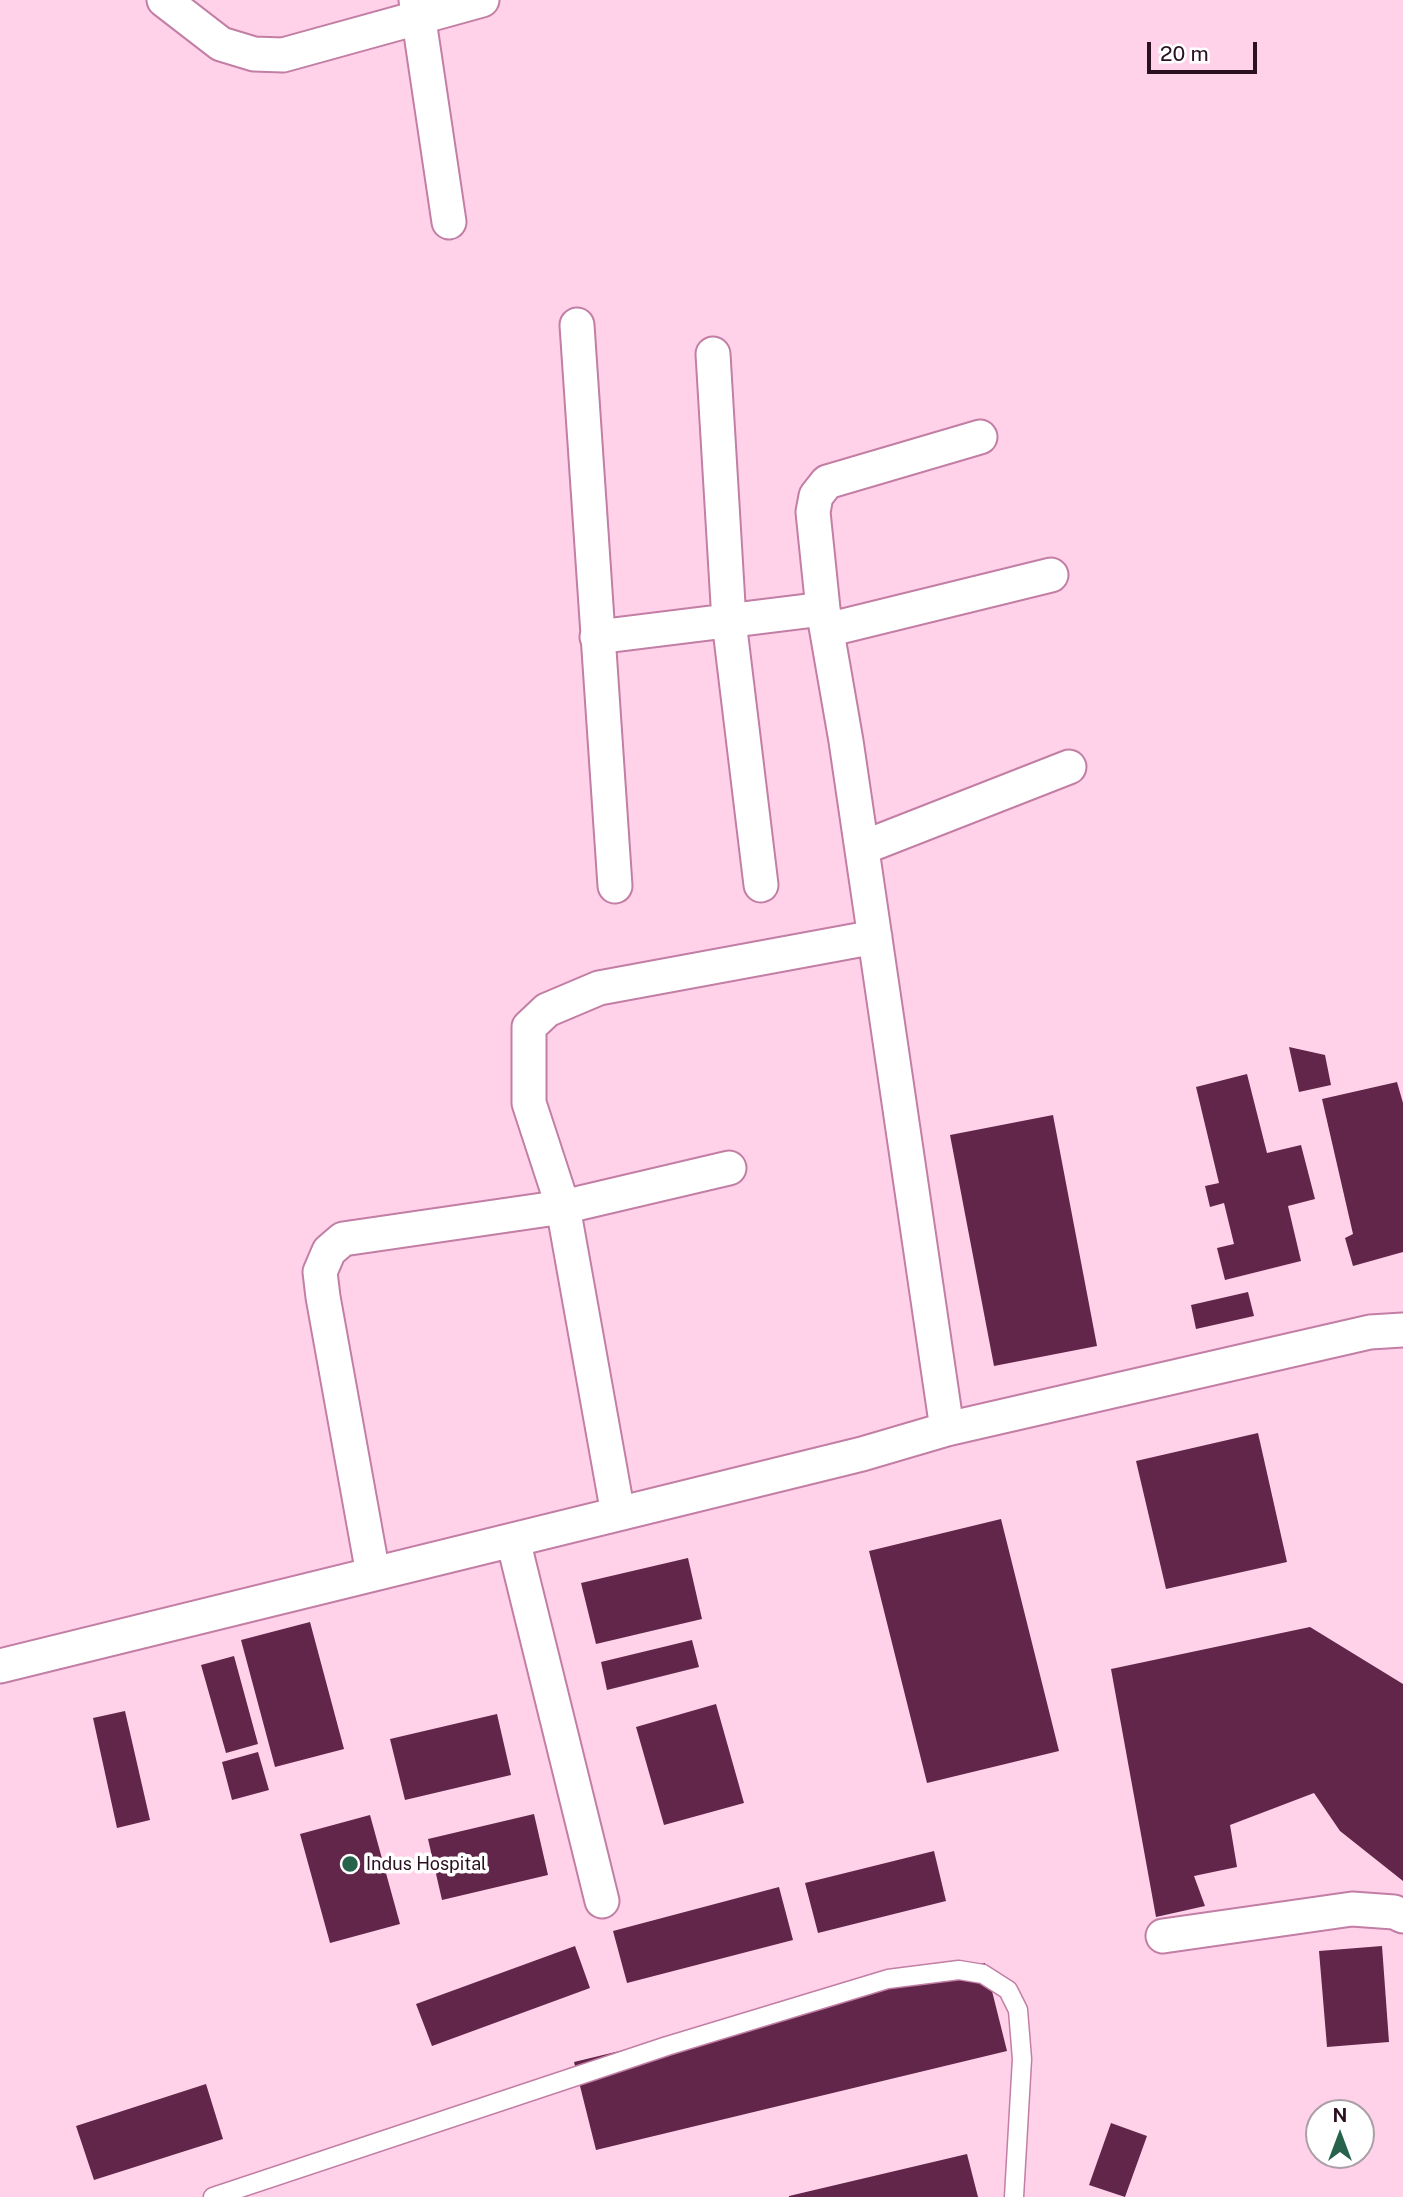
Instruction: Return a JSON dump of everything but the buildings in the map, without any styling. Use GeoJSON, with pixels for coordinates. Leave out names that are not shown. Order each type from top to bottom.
{"type":"FeatureCollection","features":[{"type":"Feature","properties":{"kind":"street"},"geometry":{"type":"LineString","coordinates":[[164,0],[221,44],[254,54],[283,55],[418,9],[482,0]]}},
{"type":"Feature","properties":{"kind":"street"},"geometry":{"type":"LineString","coordinates":[[418,9],[449,222]]}},
{"type":"Feature","properties":{"kind":"street"},"geometry":{"type":"LineString","coordinates":[[577,325],[615,886]]}},
{"type":"Feature","properties":{"kind":"street"},"geometry":{"type":"LineString","coordinates":[[713,354],[729,621],[761,885]]}},
{"type":"Feature","properties":{"kind":"street"},"geometry":{"type":"LineString","coordinates":[[947,1429],[862,848],[825,620],[813,512],[816,496],[827,482],[979,437]]}},
{"type":"Feature","properties":{"kind":"street"},"geometry":{"type":"LineString","coordinates":[[597,637],[729,621],[825,620],[1051,575]]}},
{"type":"Feature","properties":{"kind":"street"},"geometry":{"type":"LineString","coordinates":[[862,848],[1069,767]]}},
{"type":"Feature","properties":{"kind":"street"},"geometry":{"type":"LineString","coordinates":[[618,1514],[563,1206],[529,1103],[529,1027],[547,1010],[599,988],[875,937]]}},
{"type":"Feature","properties":{"kind":"street"},"geometry":{"type":"LineString","coordinates":[[373,1574],[323,1297],[320,1272],[329,1251],[343,1239],[563,1206],[729,1168]]}},
{"type":"Feature","properties":{"kind":"street"},"geometry":{"type":"LineString","coordinates":[[0,1666],[862,1454],[947,1429],[1370,1332],[1403,1330]]}},
{"type":"Feature","properties":{"kind":"street"},"geometry":{"type":"LineString","coordinates":[[513,1540],[602,1901]]}},
{"type":"Feature","properties":{"kind":"street"},"geometry":{"type":"LineString","coordinates":[[1163,1936],[1352,1909],[1394,1912],[1403,1916]]}},
{"type":"Feature","properties":{"kind":"lane"},"geometry":{"type":"LineString","coordinates":[[213,2197],[680,2042],[888,1979],[959,1970],[983,1974],[1008,1990],[1018,2010],[1022,2059],[1014,2197]]}},
{"type":"Feature","properties":{"kind":"place","name":"Indus Hospital"},"geometry":{"type":"Point","coordinates":[350,1864]}}]}
